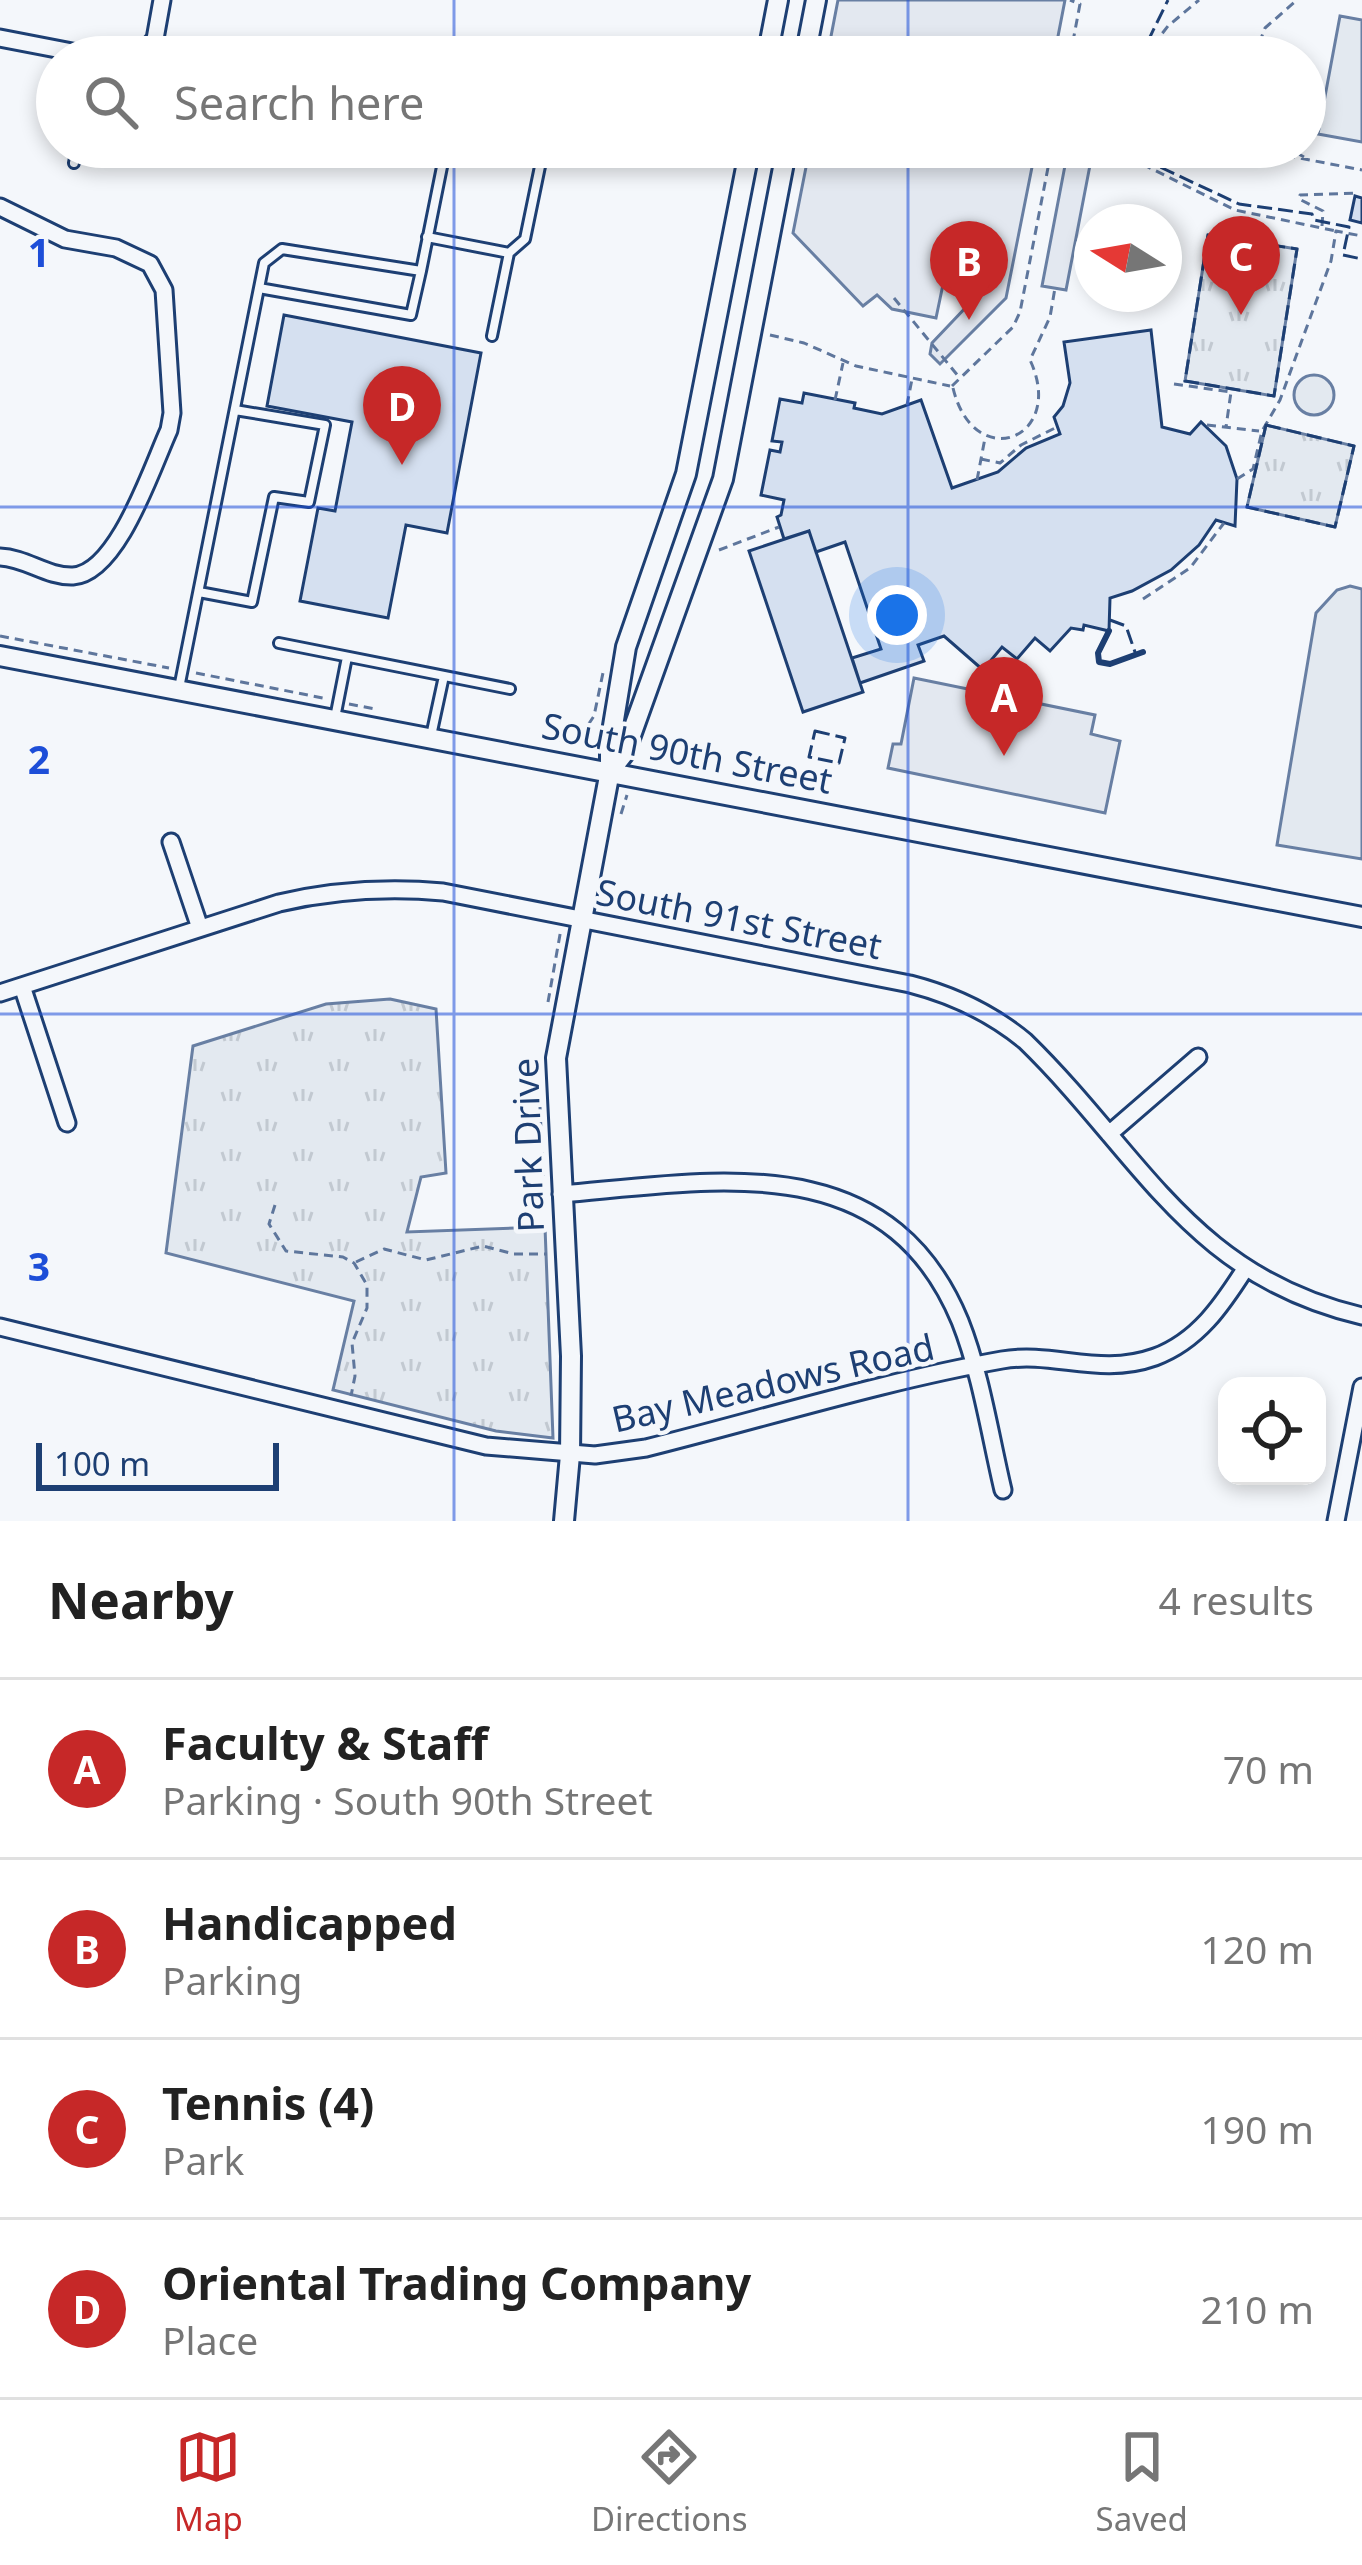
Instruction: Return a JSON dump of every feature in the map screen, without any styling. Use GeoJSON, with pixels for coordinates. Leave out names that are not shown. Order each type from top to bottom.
{"type":"FeatureCollection","features":[{"type":"Feature","properties":{"kind":"street"},"geometry":{"type":"LineString","coordinates":[[151,36],[162,0]]}},
{"type":"Feature","properties":{"kind":"street"},"geometry":{"type":"LineString","coordinates":[[771,36],[778,0]]}},
{"type":"Feature","properties":{"kind":"street"},"geometry":{"type":"LineString","coordinates":[[809,36],[816,0]]}},
{"type":"Feature","properties":{"kind":"street"},"geometry":{"type":"LineString","coordinates":[[0,38],[36,45]]}},
{"type":"Feature","properties":{"kind":"street","name":"Park Drive"},"geometry":{"type":"LineString","coordinates":[[565,1521],[571,1356],[556,1058],[610,771],[626,647],[686,474],[746,168]]}},
{"type":"Feature","properties":{"kind":"street","name":"Park Drive"},"geometry":{"type":"LineString","coordinates":[[610,771],[626,752],[723,479],[783,168]]}},
{"type":"Feature","properties":{"kind":"street"},"geometry":{"type":"LineString","coordinates":[[0,206],[65,239],[116,248],[150,264],[164,290],[172,413],[169,430],[125,526],[91,572],[56,574],[22,558],[0,556]]}},
{"type":"Feature","properties":{"kind":"street","name":"South 90th Street"},"geometry":{"type":"LineString","coordinates":[[0,656],[181,680],[337,710],[431,737],[1362,917]]}},
{"type":"Feature","properties":{"kind":"street"},"geometry":{"type":"LineString","coordinates":[[171,842],[200,928]]}},
{"type":"Feature","properties":{"kind":"street","name":"South 91st Street"},"geometry":{"type":"LineString","coordinates":[[0,993],[316,894],[394,887],[443,892],[910,984],[992,1016],[1025,1041],[1194,1230],[1245,1269],[1302,1300],[1362,1316]]}},
{"type":"Feature","properties":{"kind":"street"},"geometry":{"type":"LineString","coordinates":[[22,986],[67,1123]]}},
{"type":"Feature","properties":{"kind":"street"},"geometry":{"type":"LineString","coordinates":[[1109,1134],[1198,1057]]}},
{"type":"Feature","properties":{"kind":"street"},"geometry":{"type":"LineString","coordinates":[[561,1194],[765,1182],[803,1186],[842,1198],[889,1227],[927,1266],[955,1309],[1003,1490]]}},
{"type":"Feature","properties":{"kind":"street","name":"Bay Meadows Road"},"geometry":{"type":"LineString","coordinates":[[0,1328],[486,1446],[570,1455],[646,1448],[973,1366],[1027,1358],[1110,1367],[1156,1356],[1205,1325],[1245,1269]]}},
{"type":"Feature","properties":{"kind":"street"},"geometry":{"type":"LineString","coordinates":[[1336,1521],[1362,1387]]}},
{"type":"Feature","properties":{"kind":"lane"},"geometry":{"type":"LineString","coordinates":[[259,288],[412,315],[442,168]]}},
{"type":"Feature","properties":{"kind":"lane"},"geometry":{"type":"LineString","coordinates":[[492,335],[509,253],[525,239],[540,168]]}},
{"type":"Feature","properties":{"kind":"lane"},"geometry":{"type":"LineString","coordinates":[[427,237],[509,253]]}},
{"type":"Feature","properties":{"kind":"lane"},"geometry":{"type":"LineString","coordinates":[[181,680],[264,263],[282,249],[421,271]]}},
{"type":"Feature","properties":{"kind":"lane"},"geometry":{"type":"LineString","coordinates":[[199,592],[252,602],[274,497],[309,502],[325,425],[235,410]]}},
{"type":"Feature","properties":{"kind":"lane"},"geometry":{"type":"LineString","coordinates":[[279,643],[510,689]]}},
{"type":"Feature","properties":{"kind":"lane"},"geometry":{"type":"LineString","coordinates":[[337,710],[347,657]]}},
{"type":"Feature","properties":{"kind":"lane"},"geometry":{"type":"LineString","coordinates":[[431,737],[444,676]]}},
{"type":"Feature","properties":{"kind":"path"},"geometry":{"type":"LineString","coordinates":[[1070,0],[1080,4],[1074,36]]}},
{"type":"Feature","properties":{"kind":"path"},"geometry":{"type":"LineString","coordinates":[[1160,36],[1199,0]]}},
{"type":"Feature","properties":{"kind":"path"},"geometry":{"type":"LineString","coordinates":[[1262,36],[1297,0]]}},
{"type":"Feature","properties":{"kind":"path"},"geometry":{"type":"LineString","coordinates":[[1326,163],[1362,170]]}},
{"type":"Feature","properties":{"kind":"path"},"geometry":{"type":"LineString","coordinates":[[952,386],[1013,326],[1020,312],[1048,168]]}},
{"type":"Feature","properties":{"kind":"path"},"geometry":{"type":"LineString","coordinates":[[1150,168],[1235,210],[1362,236]]}},
{"type":"Feature","properties":{"kind":"path"},"geometry":{"type":"LineString","coordinates":[[1322,228],[1323,211],[1299,200],[1300,195],[1357,193]]}},
{"type":"Feature","properties":{"kind":"path"},"geometry":{"type":"LineString","coordinates":[[1237,479],[1253,469],[1262,431],[1287,380],[1331,261],[1336,231]]}},
{"type":"Feature","properties":{"kind":"path"},"geometry":{"type":"LineString","coordinates":[[952,386],[963,419],[985,436],[998,438],[1022,430],[1039,410],[1041,387],[1030,360],[1050,317],[1055,289]]}},
{"type":"Feature","properties":{"kind":"path"},"geometry":{"type":"LineString","coordinates":[[894,298],[960,378]]}},
{"type":"Feature","properties":{"kind":"path"},"geometry":{"type":"LineString","coordinates":[[763,334],[818,348],[843,362],[952,386]]}},
{"type":"Feature","properties":{"kind":"path"},"geometry":{"type":"LineString","coordinates":[[835,400],[843,362]]}},
{"type":"Feature","properties":{"kind":"path"},"geometry":{"type":"LineString","coordinates":[[907,405],[912,378]]}},
{"type":"Feature","properties":{"kind":"path"},"geometry":{"type":"LineString","coordinates":[[1174,384],[1231,392],[1226,427]]}},
{"type":"Feature","properties":{"kind":"path"},"geometry":{"type":"LineString","coordinates":[[1207,424],[1262,431]]}},
{"type":"Feature","properties":{"kind":"path"},"geometry":{"type":"LineString","coordinates":[[981,459],[1000,463],[1021,445],[1058,427]]}},
{"type":"Feature","properties":{"kind":"path"},"geometry":{"type":"LineString","coordinates":[[977,480],[985,436]]}},
{"type":"Feature","properties":{"kind":"path"},"geometry":{"type":"LineString","coordinates":[[1143,599],[1190,568],[1224,523]]}},
{"type":"Feature","properties":{"kind":"path"},"geometry":{"type":"LineString","coordinates":[[711,553],[778,527]]}},
{"type":"Feature","properties":{"kind":"path"},"geometry":{"type":"LineString","coordinates":[[0,636],[181,680],[337,710],[377,709]]}},
{"type":"Feature","properties":{"kind":"path"},"geometry":{"type":"LineString","coordinates":[[528,739],[566,742],[579,738],[588,728],[608,651]]}},
{"type":"Feature","properties":{"kind":"path"},"geometry":{"type":"LineString","coordinates":[[275,1205],[269,1225],[286,1251],[332,1253],[354,1263],[367,1285],[368,1297],[352,1343],[355,1376],[350,1398]]}},
{"type":"Feature","properties":{"kind":"path"},"geometry":{"type":"LineString","coordinates":[[354,1263],[376,1250],[426,1260],[483,1246],[514,1254],[548,1254]]}},
{"type":"Feature","properties":{"kind":"green space"},"geometry":{"type":"Polygon","coordinates":[[[1340,16],[1362,20],[1362,142],[1326,135],[1326,91],[1340,16]]]}},
{"type":"Feature","properties":{"kind":"green space"},"geometry":{"type":"Polygon","coordinates":[[[1208,235],[1297,249],[1274,396],[1185,381],[1208,235]]]}},
{"type":"Feature","properties":{"kind":"green space"},"geometry":{"type":"Polygon","coordinates":[[[1314,375],[1328,381],[1334,395],[1328,409],[1314,415],[1300,409],[1294,395],[1300,381],[1314,375]]]}},
{"type":"Feature","properties":{"kind":"green space"},"geometry":{"type":"Polygon","coordinates":[[[1266,425],[1354,446],[1335,527],[1247,507],[1266,425]]]}},
{"type":"Feature","properties":{"kind":"green space"},"geometry":{"type":"Polygon","coordinates":[[[1362,589],[1362,859],[1277,845],[1316,613],[1337,590],[1362,589]]]}},
{"type":"Feature","properties":{"kind":"green space"},"geometry":{"type":"Polygon","coordinates":[[[390,999],[436,1009],[446,1173],[421,1177],[407,1232],[545,1227],[553,1438],[496,1431],[333,1390],[354,1301],[166,1253],[193,1046],[326,1004],[390,999]]]}},
{"type":"Feature","properties":{"kind":"shaded area"},"geometry":{"type":"Polygon","coordinates":[[[838,0],[1065,0],[1058,36],[831,36],[838,0]]]}},
{"type":"Feature","properties":{"kind":"shaded area"},"geometry":{"type":"Polygon","coordinates":[[[806,168],[1032,168],[1006,298],[940,364],[930,354],[932,343],[989,283],[945,275],[936,318],[892,309],[877,295],[863,306],[793,233],[806,168]]]}},
{"type":"Feature","properties":{"kind":"shaded area"},"geometry":{"type":"Polygon","coordinates":[[[1065,168],[1089,168],[1083,204],[1074,204],[1074,248],[1066,290],[1042,286],[1065,168]]]}},
{"type":"Feature","properties":{"kind":"shaded area"},"geometry":{"type":"Polygon","coordinates":[[[914,678],[1095,715],[1091,734],[1120,741],[1105,813],[888,768],[893,744],[901,744],[914,678]]]}},
{"type":"Feature","properties":{"kind":"building"},"geometry":{"type":"Polygon","coordinates":[[[1355,196],[1362,198],[1362,223],[1350,220],[1355,196]]]}},
{"type":"Feature","properties":{"kind":"building"},"geometry":{"type":"Polygon","coordinates":[[[284,315],[481,353],[447,533],[406,525],[388,618],[300,601],[318,508],[335,511],[352,422],[267,406],[284,315]]]}},
{"type":"Feature","properties":{"kind":"building"},"geometry":{"type":"Polygon","coordinates":[[[1151,330],[1162,427],[1190,434],[1201,422],[1226,446],[1237,479],[1235,526],[1216,520],[1199,545],[1171,570],[1110,598],[1109,631],[1084,625],[1083,630],[1071,628],[1050,651],[1035,638],[1017,659],[1002,647],[983,670],[944,636],[918,645],[924,661],[860,683],[852,658],[881,649],[845,542],[816,552],[809,531],[784,539],[777,517],[784,500],[761,495],[770,450],[780,452],[782,442],[772,441],[780,399],[802,403],[804,393],[855,403],[854,408],[882,414],[921,400],[952,488],[998,472],[1026,448],[1060,434],[1054,417],[1070,383],[1064,342],[1151,330]]]}},
{"type":"Feature","properties":{"kind":"building"},"geometry":{"type":"Polygon","coordinates":[[[809,531],[863,692],[803,712],[749,551],[809,531]]]}},
{"type":"Feature","properties":{"kind":"fence"},"geometry":{"type":"LineString","coordinates":[[1150,36],[1168,0]]}},
{"type":"Feature","properties":{"kind":"fence"},"geometry":{"type":"LineString","coordinates":[[1162,168],[1239,204],[1312,214],[1314,220],[1349,227],[1343,255],[1362,259]]}},
{"type":"Feature","properties":{"kind":"fence"},"geometry":{"type":"LineString","coordinates":[[1208,235],[1297,249],[1274,396],[1185,381],[1208,235]]}},
{"type":"Feature","properties":{"kind":"fence"},"geometry":{"type":"LineString","coordinates":[[1266,425],[1354,446],[1335,527],[1247,507],[1266,425]]}},
{"type":"Feature","properties":{"kind":"fence"},"geometry":{"type":"LineString","coordinates":[[1110,620],[1126,626],[1136,655]]}},
{"type":"Feature","properties":{"kind":"fence"},"geometry":{"type":"LineString","coordinates":[[815,731],[845,738],[839,763],[809,757],[815,731]]}},
{"type":"Feature","properties":{"kind":"wall"},"geometry":{"type":"LineString","coordinates":[[1109,631],[1098,653],[1099,662],[1110,664],[1143,652]]}},
{"type":"Feature","properties":{"kind":"place","name":"Tennis (4)"},"geometry":{"type":"Point","coordinates":[1241,315]}},
{"type":"Feature","properties":{"kind":"place","name":"Handicapped"},"geometry":{"type":"Point","coordinates":[969,320]}},
{"type":"Feature","properties":{"kind":"place","name":"Oriental Trading Company"},"geometry":{"type":"Point","coordinates":[402,465]}},
{"type":"Feature","properties":{"kind":"place","name":"Faculty & Staff"},"geometry":{"type":"Point","coordinates":[1004,756]}}]}
